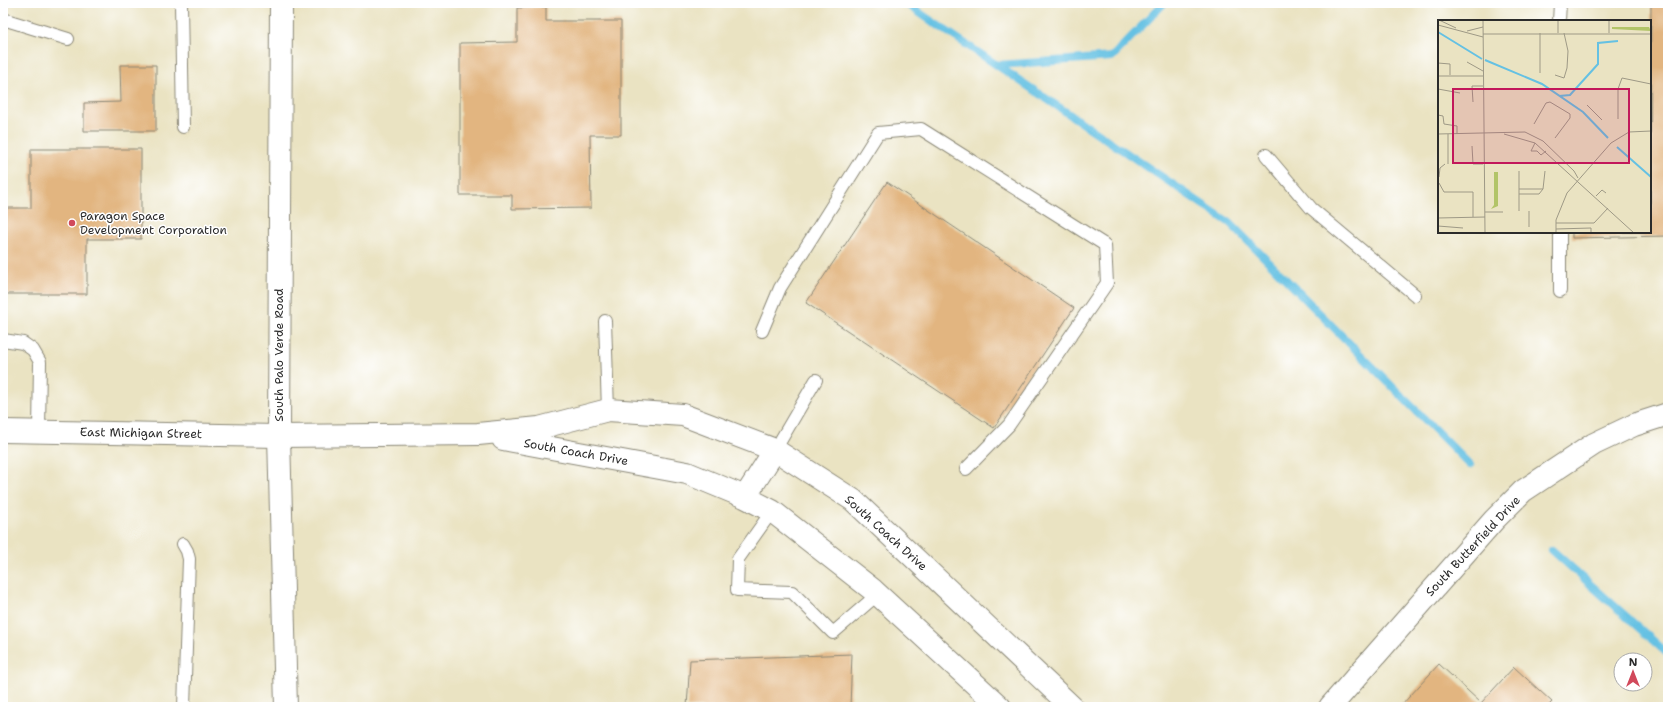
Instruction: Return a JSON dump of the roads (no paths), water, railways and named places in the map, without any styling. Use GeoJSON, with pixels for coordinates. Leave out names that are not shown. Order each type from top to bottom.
{"type":"FeatureCollection","features":[{"type":"Feature","properties":{"kind":"street","name":"South Palo Verde Road"},"geometry":{"type":"LineString","coordinates":[[281,3],[279,436],[286,707]]}},
{"type":"Feature","properties":{"kind":"street","name":"South Coach Drive"},"geometry":{"type":"LineString","coordinates":[[279,436],[478,434],[539,428],[608,410],[682,415],[775,450],[853,500],[1072,707]]}},
{"type":"Feature","properties":{"kind":"street","name":"South Butterfield Drive"},"geometry":{"type":"LineString","coordinates":[[1330,707],[1469,547],[1523,491],[1594,444],[1634,424],[1668,414]]}},
{"type":"Feature","properties":{"kind":"street","name":"East Michigan Street"},"geometry":{"type":"LineString","coordinates":[[3,431],[279,436]]}},
{"type":"Feature","properties":{"kind":"street","name":"South Coach Drive"},"geometry":{"type":"LineString","coordinates":[[478,434],[688,472],[745,497],[772,511],[878,594],[1000,707]]}},
{"type":"Feature","properties":{"kind":"street"},"geometry":{"type":"LineString","coordinates":[[745,497],[775,450]]}},
{"type":"Feature","properties":{"kind":"lane"},"geometry":{"type":"LineString","coordinates":[[181,3],[183,127]]}},
{"type":"Feature","properties":{"kind":"lane"},"geometry":{"type":"LineString","coordinates":[[1559,20],[1560,3]]}},
{"type":"Feature","properties":{"kind":"lane"},"geometry":{"type":"LineString","coordinates":[[3,20],[68,39]]}},
{"type":"Feature","properties":{"kind":"lane"},"geometry":{"type":"LineString","coordinates":[[762,331],[780,288],[878,133],[921,129],[1105,245],[1107,283],[1009,425],[966,469]]}},
{"type":"Feature","properties":{"kind":"lane"},"geometry":{"type":"LineString","coordinates":[[1266,155],[1311,208],[1415,295]]}},
{"type":"Feature","properties":{"kind":"lane"},"geometry":{"type":"LineString","coordinates":[[1560,233],[1560,290]]}},
{"type":"Feature","properties":{"kind":"lane"},"geometry":{"type":"LineString","coordinates":[[605,321],[608,410]]}},
{"type":"Feature","properties":{"kind":"lane"},"geometry":{"type":"LineString","coordinates":[[3,340],[23,343],[33,350],[40,362],[39,432]]}},
{"type":"Feature","properties":{"kind":"lane"},"geometry":{"type":"LineString","coordinates":[[775,450],[816,380]]}},
{"type":"Feature","properties":{"kind":"lane"},"geometry":{"type":"LineString","coordinates":[[772,511],[738,559],[737,590],[792,592],[833,633],[878,594]]}},
{"type":"Feature","properties":{"kind":"lane"},"geometry":{"type":"LineString","coordinates":[[183,544],[187,550],[189,559],[184,707]]}},
{"type":"Feature","properties":{"kind":"waterway"},"geometry":{"type":"LineString","coordinates":[[905,3],[1230,223],[1470,465]]}},
{"type":"Feature","properties":{"kind":"waterway"},"geometry":{"type":"LineString","coordinates":[[997,65],[1112,57],[1164,3]]}},
{"type":"Feature","properties":{"kind":"waterway"},"geometry":{"type":"LineString","coordinates":[[1552,550],[1668,654]]}},
{"type":"Feature","properties":{"kind":"place","name":"Paragon Space Development Corporation"},"geometry":{"type":"Point","coordinates":[72,223]}}]}
